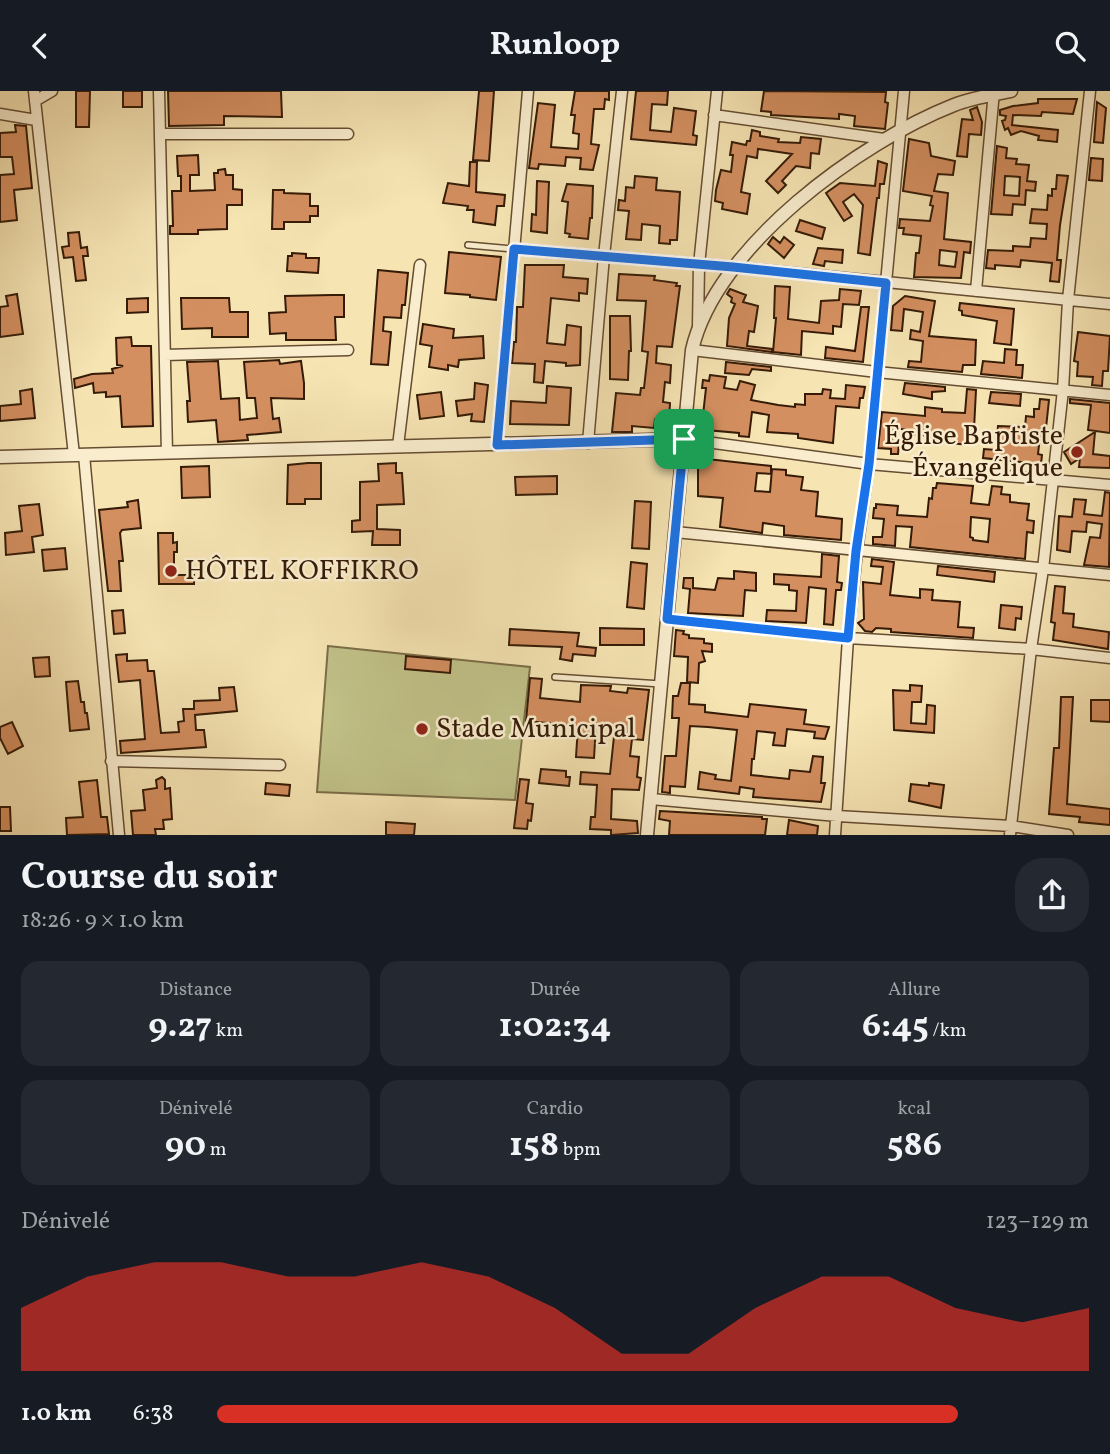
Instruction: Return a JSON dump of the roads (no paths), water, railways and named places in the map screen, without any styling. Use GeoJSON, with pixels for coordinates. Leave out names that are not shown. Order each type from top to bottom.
{"type":"FeatureCollection","features":[{"type":"Feature","properties":{"kind":"street"},"geometry":{"type":"LineString","coordinates":[[52,91],[34,96],[36,120],[79,455],[119,835]]}},
{"type":"Feature","properties":{"kind":"street"},"geometry":{"type":"LineString","coordinates":[[159,91],[167,453]]}},
{"type":"Feature","properties":{"kind":"street"},"geometry":{"type":"LineString","coordinates":[[497,445],[528,91]]}},
{"type":"Feature","properties":{"kind":"street"},"geometry":{"type":"LineString","coordinates":[[587,443],[622,91]]}},
{"type":"Feature","properties":{"kind":"street"},"geometry":{"type":"LineString","coordinates":[[698,327],[699,265],[717,91]]}},
{"type":"Feature","properties":{"kind":"street"},"geometry":{"type":"LineString","coordinates":[[835,835],[856,551],[869,464],[904,91]]}},
{"type":"Feature","properties":{"kind":"street"},"geometry":{"type":"LineString","coordinates":[[647,835],[692,349],[709,303],[733,267],[755,241],[793,206],[884,139],[954,105],[994,93],[1011,91]]}},
{"type":"Feature","properties":{"kind":"street"},"geometry":{"type":"LineString","coordinates":[[1010,830],[1031,649],[1044,569],[1090,91]]}},
{"type":"Feature","properties":{"kind":"street"},"geometry":{"type":"LineString","coordinates":[[976,291],[994,93]]}},
{"type":"Feature","properties":{"kind":"street"},"geometry":{"type":"LineString","coordinates":[[0,114],[36,120]]}},
{"type":"Feature","properties":{"kind":"street"},"geometry":{"type":"LineString","coordinates":[[714,115],[884,139]]}},
{"type":"Feature","properties":{"kind":"street"},"geometry":{"type":"LineString","coordinates":[[160,134],[348,134]]}},
{"type":"Feature","properties":{"kind":"street"},"geometry":{"type":"LineString","coordinates":[[514,249],[733,267],[1110,304]]}},
{"type":"Feature","properties":{"kind":"street"},"geometry":{"type":"LineString","coordinates":[[398,446],[420,265]]}},
{"type":"Feature","properties":{"kind":"street"},"geometry":{"type":"LineString","coordinates":[[692,349],[877,372],[1110,395]]}},
{"type":"Feature","properties":{"kind":"street"},"geometry":{"type":"LineString","coordinates":[[165,355],[348,350]]}},
{"type":"Feature","properties":{"kind":"street"},"geometry":{"type":"LineString","coordinates":[[0,457],[684,439],[869,464],[1110,485]]}},
{"type":"Feature","properties":{"kind":"street"},"geometry":{"type":"LineString","coordinates":[[675,531],[1110,575]]}},
{"type":"Feature","properties":{"kind":"street"},"geometry":{"type":"LineString","coordinates":[[667,619],[848,638],[1031,649],[1110,658]]}},
{"type":"Feature","properties":{"kind":"street"},"geometry":{"type":"LineString","coordinates":[[111,761],[281,765]]}},
{"type":"Feature","properties":{"kind":"street"},"geometry":{"type":"LineString","coordinates":[[651,799],[1068,835]]}},
{"type":"Feature","properties":{"kind":"lane"},"geometry":{"type":"LineString","coordinates":[[468,245],[514,249]]}},
{"type":"Feature","properties":{"kind":"lane"},"geometry":{"type":"LineString","coordinates":[[555,677],[661,684]]}},
{"type":"Feature","properties":{"kind":"place","name":"Église Baptiste Évangélique"},"geometry":{"type":"Point","coordinates":[1077,452]}},
{"type":"Feature","properties":{"kind":"place","name":"HÔTEL KOFFIKRO"},"geometry":{"type":"Point","coordinates":[171,571]}},
{"type":"Feature","properties":{"kind":"place","name":"Stade Municipal"},"geometry":{"type":"Point","coordinates":[422,729]}}]}
